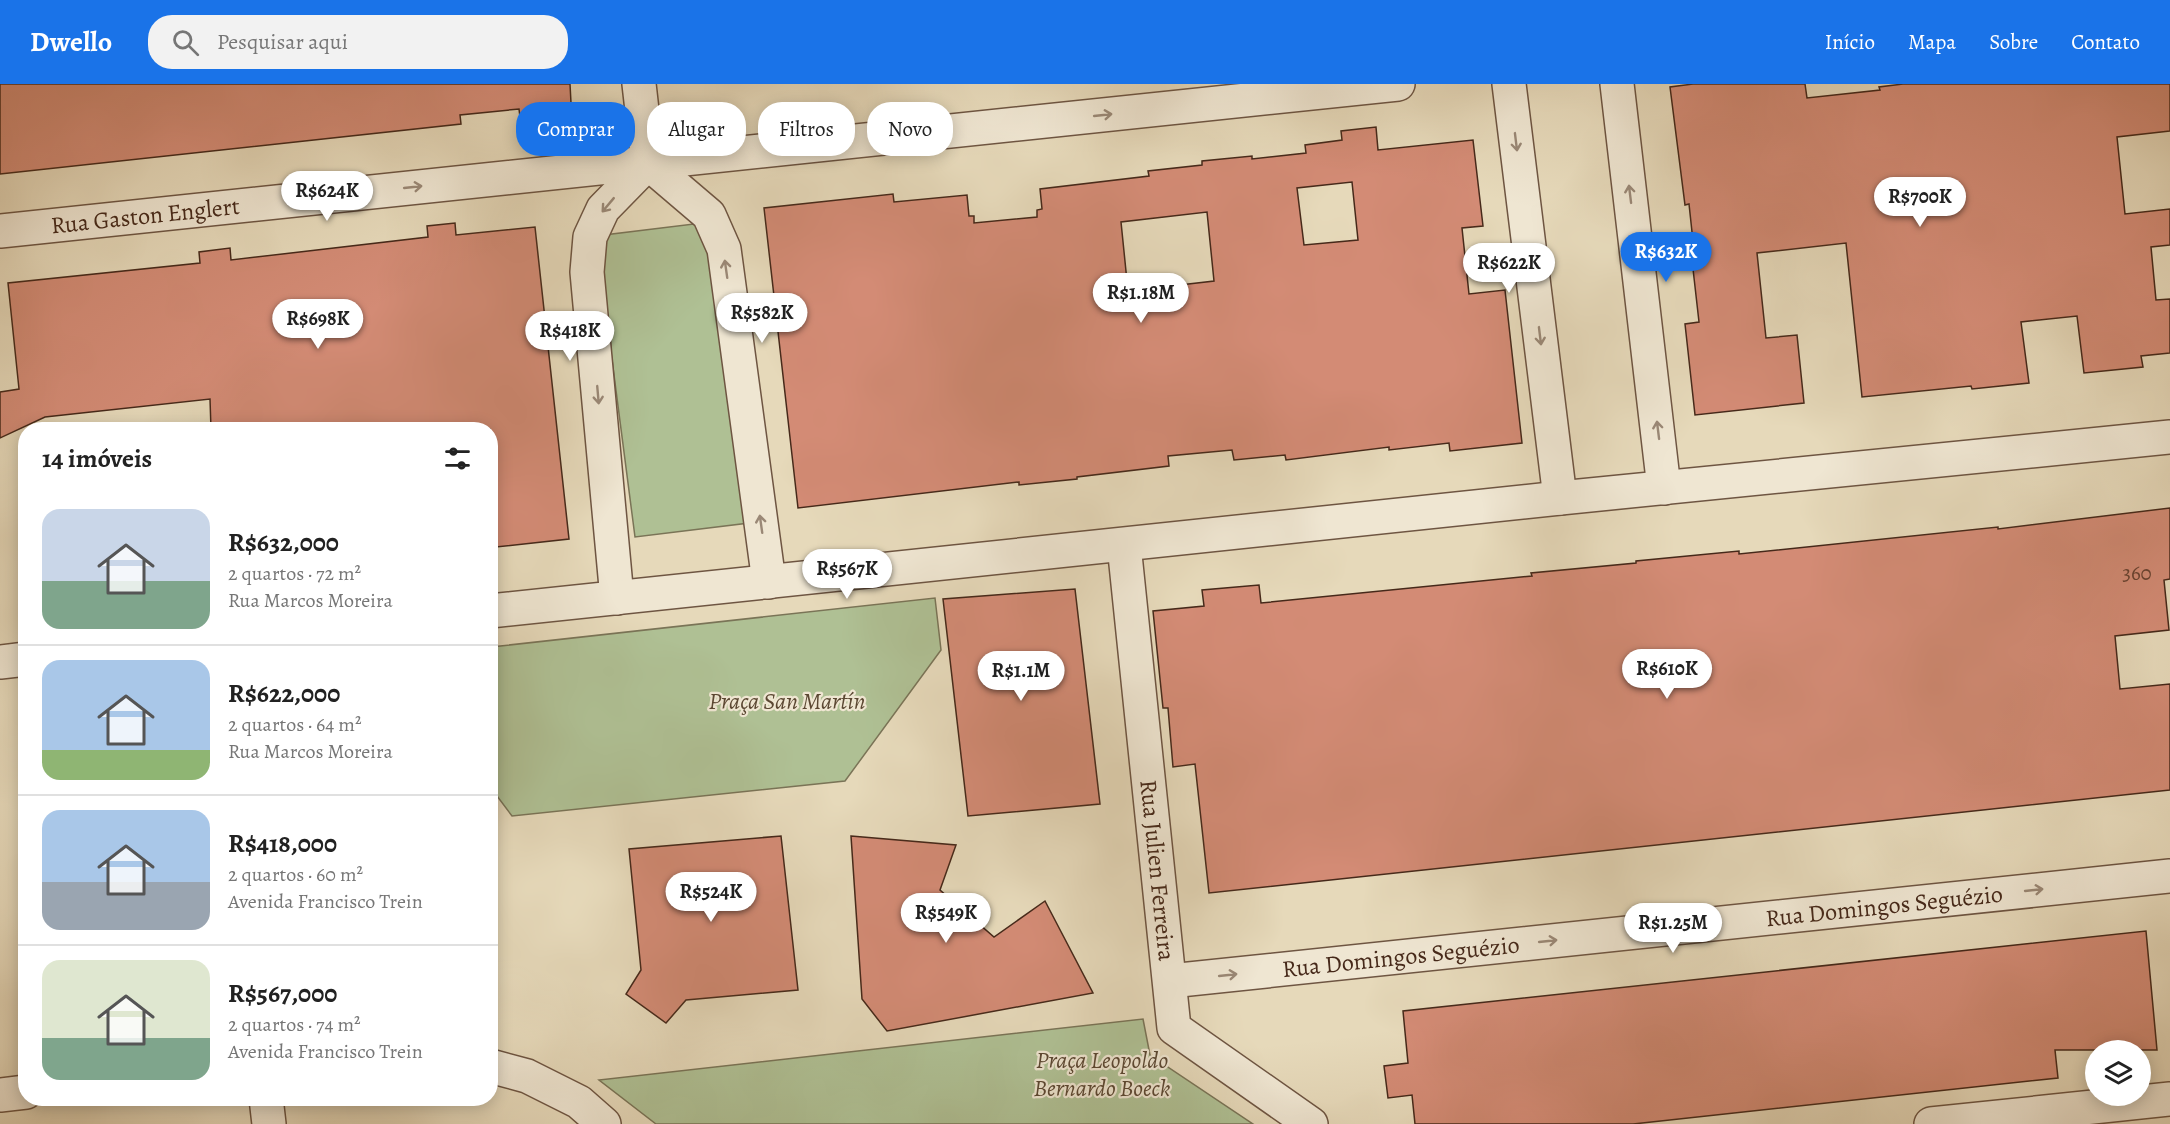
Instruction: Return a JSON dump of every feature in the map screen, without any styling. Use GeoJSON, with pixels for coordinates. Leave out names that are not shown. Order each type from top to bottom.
{"type":"FeatureCollection","features":[{"type":"Feature","properties":{"kind":"street"},"geometry":{"type":"LineString","coordinates":[[639,84],[648,162],[709,215],[724,249],[769,582]]}},
{"type":"Feature","properties":{"kind":"street","name":"Rua Gaston Englert"},"geometry":{"type":"LineString","coordinates":[[0,231],[1398,84]]}},
{"type":"Feature","properties":{"kind":"street"},"geometry":{"type":"LineString","coordinates":[[1509,84],[1560,498]]}},
{"type":"Feature","properties":{"kind":"street"},"geometry":{"type":"LineString","coordinates":[[1617,84],[1664,488]]}},
{"type":"Feature","properties":{"kind":"street"},"geometry":{"type":"LineString","coordinates":[[618,598],[587,272],[590,237],[603,209],[648,162]]}},
{"type":"Feature","properties":{"kind":"street"},"geometry":{"type":"LineString","coordinates":[[498,610],[1560,498],[2170,437]]}},
{"type":"Feature","properties":{"kind":"street","name":"Rua Julien Ferreira"},"geometry":{"type":"LineString","coordinates":[[1124,545],[1174,1028],[1311,1124]]}},
{"type":"Feature","properties":{"kind":"street"},"geometry":{"type":"LineString","coordinates":[[0,662],[18,660]]}},
{"type":"Feature","properties":{"kind":"street","name":"Rua Domingos Seguézio"},"geometry":{"type":"LineString","coordinates":[[1170,981],[2170,876]]}},
{"type":"Feature","properties":{"kind":"street"},"geometry":{"type":"LineString","coordinates":[[498,1068],[527,1076],[579,1102],[604,1124]]}},
{"type":"Feature","properties":{"kind":"street"},"geometry":{"type":"LineString","coordinates":[[0,1095],[18,1093]]}},
{"type":"Feature","properties":{"kind":"street"},"geometry":{"type":"LineString","coordinates":[[1931,1124],[2170,1099]]}},
{"type":"Feature","properties":{"kind":"street"},"geometry":{"type":"LineString","coordinates":[[268,1106],[269,1124]]}},
{"type":"Feature","properties":{"kind":"green space"},"geometry":{"type":"Polygon","coordinates":[[[710,222],[749,523],[635,537],[596,236],[710,222]]]}},
{"type":"Feature","properties":{"kind":"green space","name":"Praça San Martín"},"geometry":{"type":"Polygon","coordinates":[[[935,598],[941,650],[845,781],[512,816],[498,797],[498,646],[935,598]]]}},
{"type":"Feature","properties":{"kind":"green space","name":"Praça Leopoldo Bernardo Boeck"},"geometry":{"type":"Polygon","coordinates":[[[1143,1019],[1150,1055],[1253,1124],[656,1124],[599,1080],[1143,1019]]]}},
{"type":"Feature","properties":{"kind":"building"},"geometry":{"type":"Polygon","coordinates":[[[0,84],[570,84],[571,102],[516,102],[516,109],[460,115],[461,124],[0,174],[0,84]]]}},
{"type":"Feature","properties":{"kind":"building"},"geometry":{"type":"Polygon","coordinates":[[[1693,84],[1805,84],[1807,98],[1880,90],[1879,87],[1903,84],[2170,84],[2170,131],[2117,137],[2125,214],[2170,209],[2170,245],[2151,247],[2156,300],[2170,299],[2170,353],[2141,356],[2143,367],[2084,373],[2077,316],[2021,322],[2029,383],[1972,389],[1971,386],[1862,397],[1846,243],[1757,253],[1766,338],[1797,335],[1804,403],[1695,415],[1685,324],[1699,322],[1692,260],[1695,260],[1689,204],[1685,205],[1670,87],[1693,84]]]}},
{"type":"Feature","properties":{"kind":"building"},"geometry":{"type":"Polygon","coordinates":[[[1376,127],[1378,150],[1473,140],[1483,226],[1462,228],[1469,294],[1505,290],[1522,443],[1450,451],[1449,443],[1389,450],[1389,447],[1286,460],[1285,455],[1234,460],[1232,450],[1168,456],[1169,466],[1077,477],[1077,479],[1019,485],[1019,482],[798,508],[764,208],[893,194],[894,202],[967,195],[969,216],[974,216],[974,223],[1037,217],[1037,210],[1042,209],[1040,189],[1149,176],[1148,171],[1202,165],[1202,161],[1252,156],[1252,159],[1306,153],[1305,145],[1342,140],[1341,131],[1376,127]],[[1352,182],[1297,188],[1304,245],[1358,240],[1352,182]],[[1207,212],[1121,222],[1128,291],[1214,281],[1207,212]]]}},
{"type":"Feature","properties":{"kind":"building"},"geometry":{"type":"Polygon","coordinates":[[[455,223],[456,235],[535,227],[569,539],[498,547],[498,422],[211,422],[210,399],[45,417],[34,422],[18,422],[18,430],[0,438],[0,392],[19,389],[8,283],[200,263],[199,252],[230,248],[231,260],[428,237],[427,226],[455,223]]]}},
{"type":"Feature","properties":{"kind":"building"},"geometry":{"type":"Polygon","coordinates":[[[2170,508],[2170,579],[2164,580],[2169,630],[2115,636],[2120,689],[2170,684],[2170,790],[1209,893],[1195,764],[1173,767],[1168,708],[1163,708],[1153,611],[1204,606],[1202,590],[1259,585],[1261,603],[1532,576],[1531,573],[1636,563],[1636,561],[1739,551],[1739,554],[1998,527],[1998,529],[2170,508]]]}},
{"type":"Feature","properties":{"kind":"building"},"geometry":{"type":"Polygon","coordinates":[[[1075,589],[1100,804],[968,816],[943,599],[1075,589]]]}},
{"type":"Feature","properties":{"kind":"building"},"geometry":{"type":"Polygon","coordinates":[[[781,836],[798,990],[686,1000],[666,1023],[626,994],[641,970],[629,849],[781,836]]]}},
{"type":"Feature","properties":{"kind":"building"},"geometry":{"type":"Polygon","coordinates":[[[851,836],[956,845],[940,890],[994,937],[1045,901],[1093,993],[887,1031],[862,999],[851,836]]]}},
{"type":"Feature","properties":{"kind":"building"},"geometry":{"type":"Polygon","coordinates":[[[2146,931],[2157,1050],[2151,1050],[2151,1040],[2085,1040],[2085,1050],[2055,1050],[2058,1078],[1633,1124],[1415,1124],[1412,1095],[1388,1098],[1384,1066],[1408,1063],[1403,1011],[2146,931]]]}}]}
